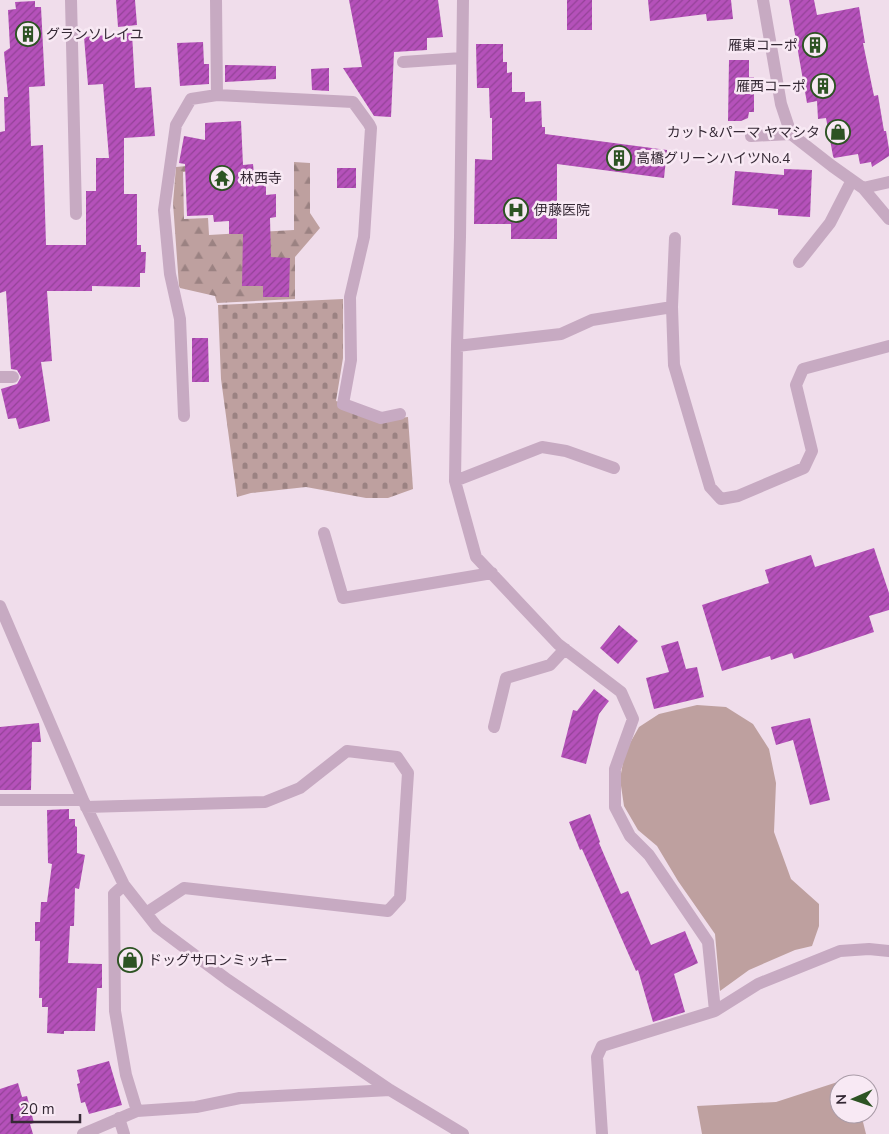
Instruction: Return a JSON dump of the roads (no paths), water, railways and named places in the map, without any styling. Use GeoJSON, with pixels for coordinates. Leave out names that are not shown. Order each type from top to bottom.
{"type":"FeatureCollection","features":[{"type":"Feature","properties":{"kind":"street"},"geometry":{"type":"LineString","coordinates":[[72,0],[76,214]]}},
{"type":"Feature","properties":{"kind":"street"},"geometry":{"type":"LineString","coordinates":[[216,0],[217,95]]}},
{"type":"Feature","properties":{"kind":"street"},"geometry":{"type":"LineString","coordinates":[[463,0],[455,481],[476,557],[558,644],[621,692],[633,719],[615,769],[615,806],[630,836],[649,854],[708,942],[715,1011]]}},
{"type":"Feature","properties":{"kind":"street"},"geometry":{"type":"LineString","coordinates":[[763,0],[781,104],[791,134],[863,188],[889,218]]}},
{"type":"Feature","properties":{"kind":"street"},"geometry":{"type":"LineString","coordinates":[[403,62],[462,58]]}},
{"type":"Feature","properties":{"kind":"street"},"geometry":{"type":"LineString","coordinates":[[184,416],[180,319],[170,274],[164,210],[176,125],[191,99],[217,95],[353,102],[369,124],[371,128],[364,237],[350,297],[351,360],[343,404],[381,418],[400,414]]}},
{"type":"Feature","properties":{"kind":"street"},"geometry":{"type":"LineString","coordinates":[[751,136],[791,134]]}},
{"type":"Feature","properties":{"kind":"street"},"geometry":{"type":"LineString","coordinates":[[798,262],[830,223],[852,180]]}},
{"type":"Feature","properties":{"kind":"street"},"geometry":{"type":"LineString","coordinates":[[863,188],[889,182]]}},
{"type":"Feature","properties":{"kind":"street"},"geometry":{"type":"LineString","coordinates":[[676,238],[672,307],[674,365],[710,486],[721,499],[738,496],[804,468],[812,451],[796,385],[803,369],[889,346]]}},
{"type":"Feature","properties":{"kind":"street"},"geometry":{"type":"LineString","coordinates":[[457,346],[562,334],[592,320],[672,307]]}},
{"type":"Feature","properties":{"kind":"street"},"geometry":{"type":"LineString","coordinates":[[0,377],[13,377]]}},
{"type":"Feature","properties":{"kind":"street"},"geometry":{"type":"LineString","coordinates":[[455,481],[542,448],[566,451],[614,468]]}},
{"type":"Feature","properties":{"kind":"street"},"geometry":{"type":"LineString","coordinates":[[324,533],[343,598],[492,573]]}},
{"type":"Feature","properties":{"kind":"street"},"geometry":{"type":"LineString","coordinates":[[0,606],[84,804],[124,885],[146,913],[158,926],[228,980],[390,1090],[463,1134]]}},
{"type":"Feature","properties":{"kind":"street"},"geometry":{"type":"LineString","coordinates":[[494,727],[506,678],[550,665],[565,649]]}},
{"type":"Feature","properties":{"kind":"street"},"geometry":{"type":"LineString","coordinates":[[0,800],[84,804],[265,802],[300,788],[347,751],[397,756],[408,773],[400,898],[388,911],[184,888],[146,913]]}},
{"type":"Feature","properties":{"kind":"street"},"geometry":{"type":"LineString","coordinates":[[124,885],[114,894],[115,1011],[126,1074],[137,1111]]}},
{"type":"Feature","properties":{"kind":"street"},"geometry":{"type":"LineString","coordinates":[[602,1134],[597,1057],[602,1046],[715,1011],[758,984],[840,951],[869,949],[889,951]]}},
{"type":"Feature","properties":{"kind":"street"},"geometry":{"type":"LineString","coordinates":[[83,1134],[137,1111],[196,1107],[240,1098],[390,1090]]}},
{"type":"Feature","properties":{"kind":"street"},"geometry":{"type":"LineString","coordinates":[[120,1118],[124,1134]]}},
{"type":"Feature","properties":{"kind":"place","name":"グランソレイユ"},"geometry":{"type":"Point","coordinates":[28,34]}},
{"type":"Feature","properties":{"kind":"place","name":"雁東コーポ"},"geometry":{"type":"Point","coordinates":[815,45]}},
{"type":"Feature","properties":{"kind":"place","name":"雁西コーポ"},"geometry":{"type":"Point","coordinates":[823,86]}},
{"type":"Feature","properties":{"kind":"place","name":"カット&パーマ ヤマシタ"},"geometry":{"type":"Point","coordinates":[838,132]}},
{"type":"Feature","properties":{"kind":"place","name":"高橋グリーンハイツNo.4"},"geometry":{"type":"Point","coordinates":[619,158]}},
{"type":"Feature","properties":{"kind":"place","name":"林西寺"},"geometry":{"type":"Point","coordinates":[222,178]}},
{"type":"Feature","properties":{"kind":"place","name":"伊藤医院"},"geometry":{"type":"Point","coordinates":[516,210]}},
{"type":"Feature","properties":{"kind":"place","name":"ドッグサロンミッキー"},"geometry":{"type":"Point","coordinates":[130,960]}}]}
